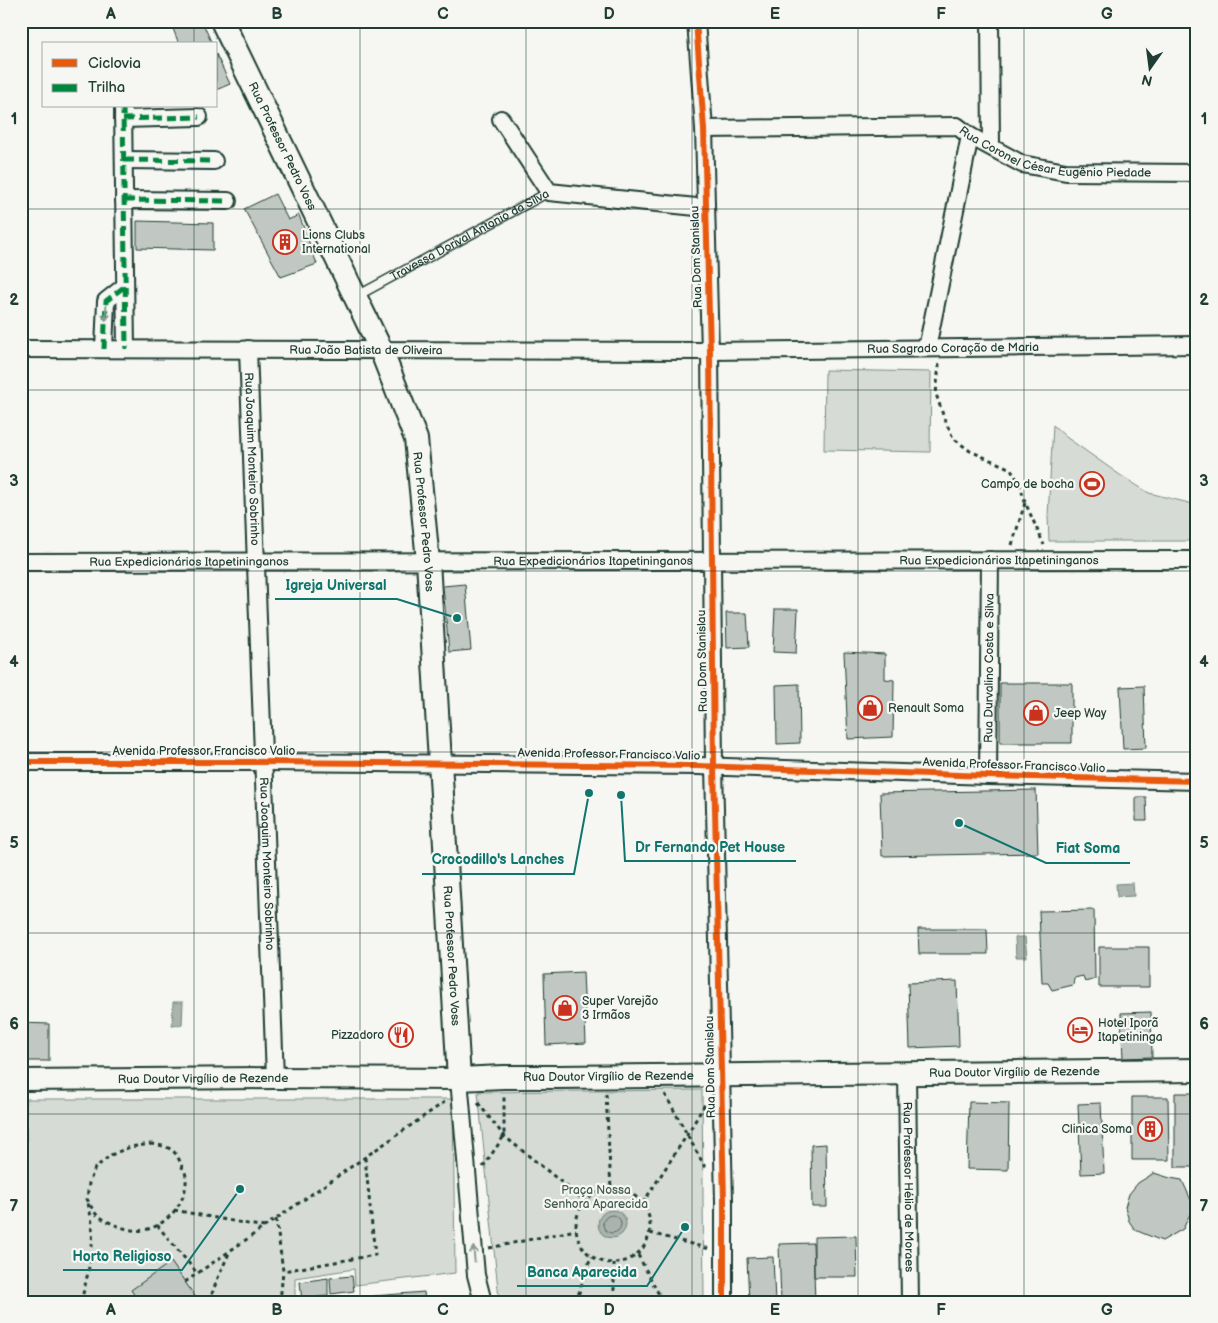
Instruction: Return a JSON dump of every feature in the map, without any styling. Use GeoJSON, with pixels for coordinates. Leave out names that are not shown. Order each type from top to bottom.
{"type":"FeatureCollection","features":[{"type":"Feature","properties":{"kind":"main road","name":"Rua Professor Pedro Voss"},"geometry":{"type":"LineString","coordinates":[[222,21],[380,350],[416,439],[428,561],[459,1085]]}},
{"type":"Feature","properties":{"kind":"main road","name":"Rua Doutor Virgílio de Rezende"},"geometry":{"type":"LineString","coordinates":[[459,1085],[503,1077],[1197,1070]]}},
{"type":"Feature","properties":{"kind":"street","name":"Rua Dom Stanislau"},"geometry":{"type":"LineString","coordinates":[[696,21],[704,129],[710,351],[714,766],[724,1302]]}},
{"type":"Feature","properties":{"kind":"street"},"geometry":{"type":"LineString","coordinates":[[990,21],[990,146]]}},
{"type":"Feature","properties":{"kind":"street"},"geometry":{"type":"LineString","coordinates":[[126,349],[123,112],[199,118]]}},
{"type":"Feature","properties":{"kind":"street"},"geometry":{"type":"LineString","coordinates":[[502,119],[549,192]]}},
{"type":"Feature","properties":{"kind":"street","name":"Rua Coronel César Eugênio Piedade"},"geometry":{"type":"LineString","coordinates":[[704,129],[957,126],[970,136],[1022,164],[1066,172],[1197,173]]}},
{"type":"Feature","properties":{"kind":"street"},"geometry":{"type":"LineString","coordinates":[[934,348],[970,136]]}},
{"type":"Feature","properties":{"kind":"street"},"geometry":{"type":"LineString","coordinates":[[124,160],[214,161]]}},
{"type":"Feature","properties":{"kind":"street","name":"Travessa Dorival Antonio da Silva"},"geometry":{"type":"LineString","coordinates":[[549,192],[706,208]]}},
{"type":"Feature","properties":{"kind":"street"},"geometry":{"type":"LineString","coordinates":[[124,200],[228,201]]}},
{"type":"Feature","properties":{"kind":"street"},"geometry":{"type":"LineString","coordinates":[[104,349],[106,301],[125,286]]}},
{"type":"Feature","properties":{"kind":"street","name":"Rua Sagrado Coração de Maria"},"geometry":{"type":"LineString","coordinates":[[710,351],[1197,345]]}},
{"type":"Feature","properties":{"kind":"street","name":"Rua João Batista de Oliveira"},"geometry":{"type":"LineString","coordinates":[[21,349],[710,351]]}},
{"type":"Feature","properties":{"kind":"street","name":"Rua Joaquim Monteiro Sobrinho"},"geometry":{"type":"LineString","coordinates":[[248,349],[274,1078]]}},
{"type":"Feature","properties":{"kind":"street","name":"Rua Durvalino Costa e Silva"},"geometry":{"type":"LineString","coordinates":[[988,776],[990,560]]}},
{"type":"Feature","properties":{"kind":"street","name":"Rua Expedicionários Itapetininganos"},"geometry":{"type":"LineString","coordinates":[[21,562],[1197,560]]}},
{"type":"Feature","properties":{"kind":"street","name":"Avenida Professor Francisco Valio"},"geometry":{"type":"LineString","coordinates":[[21,762],[714,766],[1197,781]]}},
{"type":"Feature","properties":{"kind":"street","name":"Rua Professor Hélio de Moraes"},"geometry":{"type":"LineString","coordinates":[[907,1073],[910,1302]]}},
{"type":"Feature","properties":{"kind":"street","name":"Rua Doutor Virgílio de Rezende"},"geometry":{"type":"LineString","coordinates":[[21,1080],[274,1078],[459,1085]]}},
{"type":"Feature","properties":{"kind":"street","name":"Rua Professor Pedro Voss"},"geometry":{"type":"LineString","coordinates":[[459,1085],[476,1275],[483,1302]]}},
{"type":"Feature","properties":{"kind":"lane","name":"Travessa Dorival Antonio da Silva"},"geometry":{"type":"LineString","coordinates":[[355,297],[549,192]]}},
{"type":"Feature","properties":{"kind":"path"},"geometry":{"type":"LineString","coordinates":[[934,348],[936,394],[944,418],[954,438],[970,451],[1011,470],[1020,485],[1025,502],[1050,560]]}},
{"type":"Feature","properties":{"kind":"path"},"geometry":{"type":"LineString","coordinates":[[1007,560],[1025,502]]}},
{"type":"Feature","properties":{"kind":"path"},"geometry":{"type":"LineString","coordinates":[[655,1076],[710,1176]]}},
{"type":"Feature","properties":{"kind":"path"},"geometry":{"type":"LineString","coordinates":[[468,1190],[504,1136],[503,1077]]}},
{"type":"Feature","properties":{"kind":"path"},"geometry":{"type":"LineString","coordinates":[[605,1077],[611,1188]]}},
{"type":"Feature","properties":{"kind":"path"},"geometry":{"type":"LineString","coordinates":[[185,1282],[365,1158],[459,1085],[504,1136],[585,1202]]}},
{"type":"Feature","properties":{"kind":"path"},"geometry":{"type":"LineString","coordinates":[[643,1203],[707,1101]]}},
{"type":"Feature","properties":{"kind":"path"},"geometry":{"type":"LineString","coordinates":[[81,1302],[92,1248],[92,1226],[87,1199],[89,1183],[95,1168],[111,1155],[130,1147],[151,1144],[164,1146],[172,1150],[179,1158],[186,1176],[186,1185],[181,1202],[170,1216],[157,1225],[144,1230],[132,1230],[115,1225],[97,1216],[87,1199]]}},
{"type":"Feature","properties":{"kind":"path"},"geometry":{"type":"LineString","coordinates":[[283,1271],[375,1255],[365,1158]]}},
{"type":"Feature","properties":{"kind":"path"},"geometry":{"type":"LineString","coordinates":[[611,1188],[629,1192],[637,1197],[648,1212],[651,1223],[646,1245],[638,1255],[627,1261],[614,1263],[602,1262],[591,1256],[581,1244],[576,1230],[578,1215],[585,1202],[592,1195],[611,1188]]}},
{"type":"Feature","properties":{"kind":"path"},"geometry":{"type":"LineString","coordinates":[[174,1210],[264,1227]]}},
{"type":"Feature","properties":{"kind":"path"},"geometry":{"type":"LineString","coordinates":[[276,1219],[283,1271],[280,1302]]}},
{"type":"Feature","properties":{"kind":"path"},"geometry":{"type":"LineString","coordinates":[[157,1225],[197,1273]]}},
{"type":"Feature","properties":{"kind":"path"},"geometry":{"type":"LineString","coordinates":[[474,1250],[576,1230]]}},
{"type":"Feature","properties":{"kind":"path"},"geometry":{"type":"LineString","coordinates":[[650,1233],[724,1253]]}},
{"type":"Feature","properties":{"kind":"path"},"geometry":{"type":"LineString","coordinates":[[209,1302],[231,1250]]}},
{"type":"Feature","properties":{"kind":"path"},"geometry":{"type":"LineString","coordinates":[[638,1255],[663,1302]]}},
{"type":"Feature","properties":{"kind":"path"},"geometry":{"type":"LineString","coordinates":[[576,1302],[591,1256]]}},
{"type":"Feature","properties":{"kind":"path"},"geometry":{"type":"LineString","coordinates":[[614,1263],[614,1302]]}},
{"type":"Feature","properties":{"kind":"green space"},"geometry":{"type":"Polygon","coordinates":[[[825,370],[931,372],[930,452],[824,450],[825,370]]]}},
{"type":"Feature","properties":{"kind":"green space","name":"Campo de bocha"},"geometry":{"type":"Polygon","coordinates":[[[1053,425],[1066,437],[1149,493],[1197,505],[1197,541],[1049,541],[1048,516],[1053,425]]]}},
{"type":"Feature","properties":{"kind":"green space","name":"Praça Nossa Senhora Aparecida"},"geometry":{"type":"Polygon","coordinates":[[[702,1090],[704,1302],[502,1302],[499,1299],[478,1092],[702,1090]]]}},
{"type":"Feature","properties":{"kind":"green space"},"geometry":{"type":"Polygon","coordinates":[[[26,1099],[453,1099],[455,1273],[355,1285],[354,1269],[295,1278],[295,1302],[28,1302],[26,1099]]]}},
{"type":"Feature","properties":{"kind":"water"},"geometry":{"type":"Polygon","coordinates":[[[1133,883],[1134,896],[1117,897],[1116,884],[1133,883]]]}},
{"type":"Feature","properties":{"kind":"water"},"geometry":{"type":"Polygon","coordinates":[[[1015,937],[1025,937],[1027,957],[1016,957],[1015,937]]]}},
{"type":"Feature","properties":{"kind":"water"},"geometry":{"type":"Polygon","coordinates":[[[173,1002],[183,1002],[182,1025],[172,1025],[173,1002]]]}},
{"type":"Feature","properties":{"kind":"water"},"geometry":{"type":"Polygon","coordinates":[[[612,1210],[622,1214],[626,1224],[622,1234],[612,1238],[602,1234],[598,1224],[602,1214],[612,1210]]]}},
{"type":"Feature","properties":{"kind":"building"},"geometry":{"type":"Polygon","coordinates":[[[170,21],[202,21],[211,42],[178,42],[170,21]]]}},
{"type":"Feature","properties":{"kind":"building"},"geometry":{"type":"Polygon","coordinates":[[[218,58],[230,84],[218,89],[218,58]]]}},
{"type":"Feature","properties":{"kind":"building","name":"Lions Clubs International"},"geometry":{"type":"Polygon","coordinates":[[[275,194],[288,220],[299,215],[317,264],[281,277],[244,209],[275,194]]]}},
{"type":"Feature","properties":{"kind":"building"},"geometry":{"type":"Polygon","coordinates":[[[137,221],[213,223],[213,250],[137,248],[137,221]]]}},
{"type":"Feature","properties":{"kind":"building"},"geometry":{"type":"Polygon","coordinates":[[[465,584],[471,650],[449,652],[443,586],[465,584]]]}},
{"type":"Feature","properties":{"kind":"building"},"geometry":{"type":"Polygon","coordinates":[[[775,609],[798,609],[796,653],[773,652],[775,609]]]}},
{"type":"Feature","properties":{"kind":"building"},"geometry":{"type":"Polygon","coordinates":[[[726,613],[747,613],[749,647],[727,648],[726,613]]]}},
{"type":"Feature","properties":{"kind":"building","name":"Renault Soma"},"geometry":{"type":"Polygon","coordinates":[[[844,652],[885,654],[885,679],[894,680],[893,737],[848,739],[844,652]]]}},
{"type":"Feature","properties":{"kind":"building","name":"Jeep Way"},"geometry":{"type":"Polygon","coordinates":[[[1000,683],[1072,683],[1072,743],[1000,743],[1000,683]]]}},
{"type":"Feature","properties":{"kind":"building"},"geometry":{"type":"Polygon","coordinates":[[[799,684],[800,743],[777,744],[776,685],[799,684]]]}},
{"type":"Feature","properties":{"kind":"building"},"geometry":{"type":"Polygon","coordinates":[[[1144,686],[1146,748],[1123,749],[1120,687],[1144,686]]]}},
{"type":"Feature","properties":{"kind":"building"},"geometry":{"type":"Polygon","coordinates":[[[1036,790],[1038,853],[882,856],[880,793],[1036,790]]]}},
{"type":"Feature","properties":{"kind":"building"},"geometry":{"type":"Polygon","coordinates":[[[1136,797],[1146,797],[1147,821],[1136,821],[1136,797]]]}},
{"type":"Feature","properties":{"kind":"building"},"geometry":{"type":"Polygon","coordinates":[[[1094,910],[1095,979],[1085,982],[1083,976],[1074,978],[1073,985],[1052,990],[1048,983],[1042,983],[1039,911],[1094,910]]]}},
{"type":"Feature","properties":{"kind":"building"},"geometry":{"type":"Polygon","coordinates":[[[918,929],[987,929],[988,954],[919,954],[918,929]]]}},
{"type":"Feature","properties":{"kind":"building"},"geometry":{"type":"Polygon","coordinates":[[[1099,947],[1149,947],[1149,987],[1099,987],[1099,947]]]}},
{"type":"Feature","properties":{"kind":"building","name":"Super Varejão 3 Irmãos"},"geometry":{"type":"Polygon","coordinates":[[[583,972],[586,1043],[546,1045],[544,974],[583,972]]]}},
{"type":"Feature","properties":{"kind":"building"},"geometry":{"type":"Polygon","coordinates":[[[957,981],[959,1046],[910,1048],[908,983],[957,981]]]}},
{"type":"Feature","properties":{"kind":"building"},"geometry":{"type":"Polygon","coordinates":[[[1151,1012],[1152,1057],[1123,1058],[1121,1013],[1151,1012]]]}},
{"type":"Feature","properties":{"kind":"building"},"geometry":{"type":"Polygon","coordinates":[[[21,1023],[49,1024],[49,1061],[21,1061],[21,1023]]]}},
{"type":"Feature","properties":{"kind":"building"},"geometry":{"type":"Polygon","coordinates":[[[1175,1093],[1197,1093],[1197,1167],[1175,1167],[1175,1093]]]}},
{"type":"Feature","properties":{"kind":"building","name":"Clinica Soma"},"geometry":{"type":"Polygon","coordinates":[[[1132,1097],[1168,1097],[1169,1160],[1132,1160],[1132,1097]]]}},
{"type":"Feature","properties":{"kind":"building"},"geometry":{"type":"Polygon","coordinates":[[[969,1102],[1009,1103],[1008,1170],[967,1169],[969,1102]]]}},
{"type":"Feature","properties":{"kind":"building"},"geometry":{"type":"Polygon","coordinates":[[[1101,1103],[1104,1173],[1081,1174],[1078,1104],[1101,1103]]]}},
{"type":"Feature","properties":{"kind":"building"},"geometry":{"type":"Polygon","coordinates":[[[826,1144],[827,1207],[812,1207],[811,1145],[826,1144]]]}},
{"type":"Feature","properties":{"kind":"building"},"geometry":{"type":"Polygon","coordinates":[[[1154,1173],[1182,1180],[1195,1209],[1190,1214],[1183,1229],[1162,1241],[1135,1230],[1129,1221],[1125,1207],[1129,1194],[1138,1183],[1154,1173]]]}},
{"type":"Feature","properties":{"kind":"building"},"geometry":{"type":"Polygon","coordinates":[[[856,1236],[857,1277],[814,1277],[814,1237],[856,1236]]]}},
{"type":"Feature","properties":{"kind":"building"},"geometry":{"type":"Polygon","coordinates":[[[813,1243],[815,1302],[781,1302],[779,1244],[813,1243]]]}},
{"type":"Feature","properties":{"kind":"building"},"geometry":{"type":"Polygon","coordinates":[[[773,1257],[775,1302],[749,1302],[747,1258],[773,1257]]]}},
{"type":"Feature","properties":{"kind":"building"},"geometry":{"type":"Polygon","coordinates":[[[171,1262],[199,1302],[139,1302],[131,1290],[171,1262]]]}},
{"type":"Feature","properties":{"kind":"building"},"geometry":{"type":"Polygon","coordinates":[[[352,1276],[354,1291],[331,1294],[330,1278],[352,1276]]]}},
{"type":"Feature","properties":{"kind":"building"},"geometry":{"type":"Polygon","coordinates":[[[328,1278],[328,1296],[316,1297],[316,1302],[302,1302],[300,1282],[328,1278]]]}},
{"type":"Feature","properties":{"kind":"building"},"geometry":{"type":"Polygon","coordinates":[[[424,1292],[425,1302],[375,1302],[374,1296],[424,1292]]]}},
{"type":"Feature","properties":{"kind":"marked path"},"geometry":{"type":"LineString","coordinates":[[123,108],[126,349]]}},
{"type":"Feature","properties":{"kind":"marked path"},"geometry":{"type":"LineString","coordinates":[[123,119],[199,117]]}},
{"type":"Feature","properties":{"kind":"marked path"},"geometry":{"type":"LineString","coordinates":[[124,160],[214,161]]}},
{"type":"Feature","properties":{"kind":"marked path"},"geometry":{"type":"LineString","coordinates":[[124,200],[228,201]]}},
{"type":"Feature","properties":{"kind":"marked path"},"geometry":{"type":"LineString","coordinates":[[104,349],[106,301],[125,286]]}},
{"type":"Feature","properties":{"kind":"cycle path"},"geometry":{"type":"LineString","coordinates":[[696,21],[704,129],[710,351],[714,766],[724,1201],[724,1302]]}},
{"type":"Feature","properties":{"kind":"cycle path"},"geometry":{"type":"LineString","coordinates":[[21,762],[698,766],[1197,781]]}},
{"type":"Feature","properties":{"kind":"place","name":"Lions Clubs International"},"geometry":{"type":"Point","coordinates":[285,242]}},
{"type":"Feature","properties":{"kind":"place","name":"Campo de bocha"},"geometry":{"type":"Point","coordinates":[1092,484]}},
{"type":"Feature","properties":{"kind":"place","name":"Igreja Universal"},"geometry":{"type":"Point","coordinates":[457,618]}},
{"type":"Feature","properties":{"kind":"place","name":"Renault Soma"},"geometry":{"type":"Point","coordinates":[870,708]}},
{"type":"Feature","properties":{"kind":"place","name":"Jeep Way"},"geometry":{"type":"Point","coordinates":[1036,713]}},
{"type":"Feature","properties":{"kind":"place","name":"Crocodillo's Lanches"},"geometry":{"type":"Point","coordinates":[589,793]}},
{"type":"Feature","properties":{"kind":"place","name":"Dr Fernando Pet House"},"geometry":{"type":"Point","coordinates":[621,795]}},
{"type":"Feature","properties":{"kind":"place","name":"Fiat Soma"},"geometry":{"type":"Point","coordinates":[959,823]}},
{"type":"Feature","properties":{"kind":"place","name":"Super Varejão 3 Irmãos"},"geometry":{"type":"Point","coordinates":[565,1008]}},
{"type":"Feature","properties":{"kind":"place","name":"Hotel Iporã Itapetininga"},"geometry":{"type":"Point","coordinates":[1080,1030]}},
{"type":"Feature","properties":{"kind":"place","name":"Pizzadoro"},"geometry":{"type":"Point","coordinates":[401,1035]}},
{"type":"Feature","properties":{"kind":"place","name":"Clinica Soma"},"geometry":{"type":"Point","coordinates":[1150,1129]}},
{"type":"Feature","properties":{"kind":"place","name":"Horto Religioso"},"geometry":{"type":"Point","coordinates":[240,1189]}},
{"type":"Feature","properties":{"kind":"place","name":"Banca Aparecida"},"geometry":{"type":"Point","coordinates":[685,1227]}}]}
